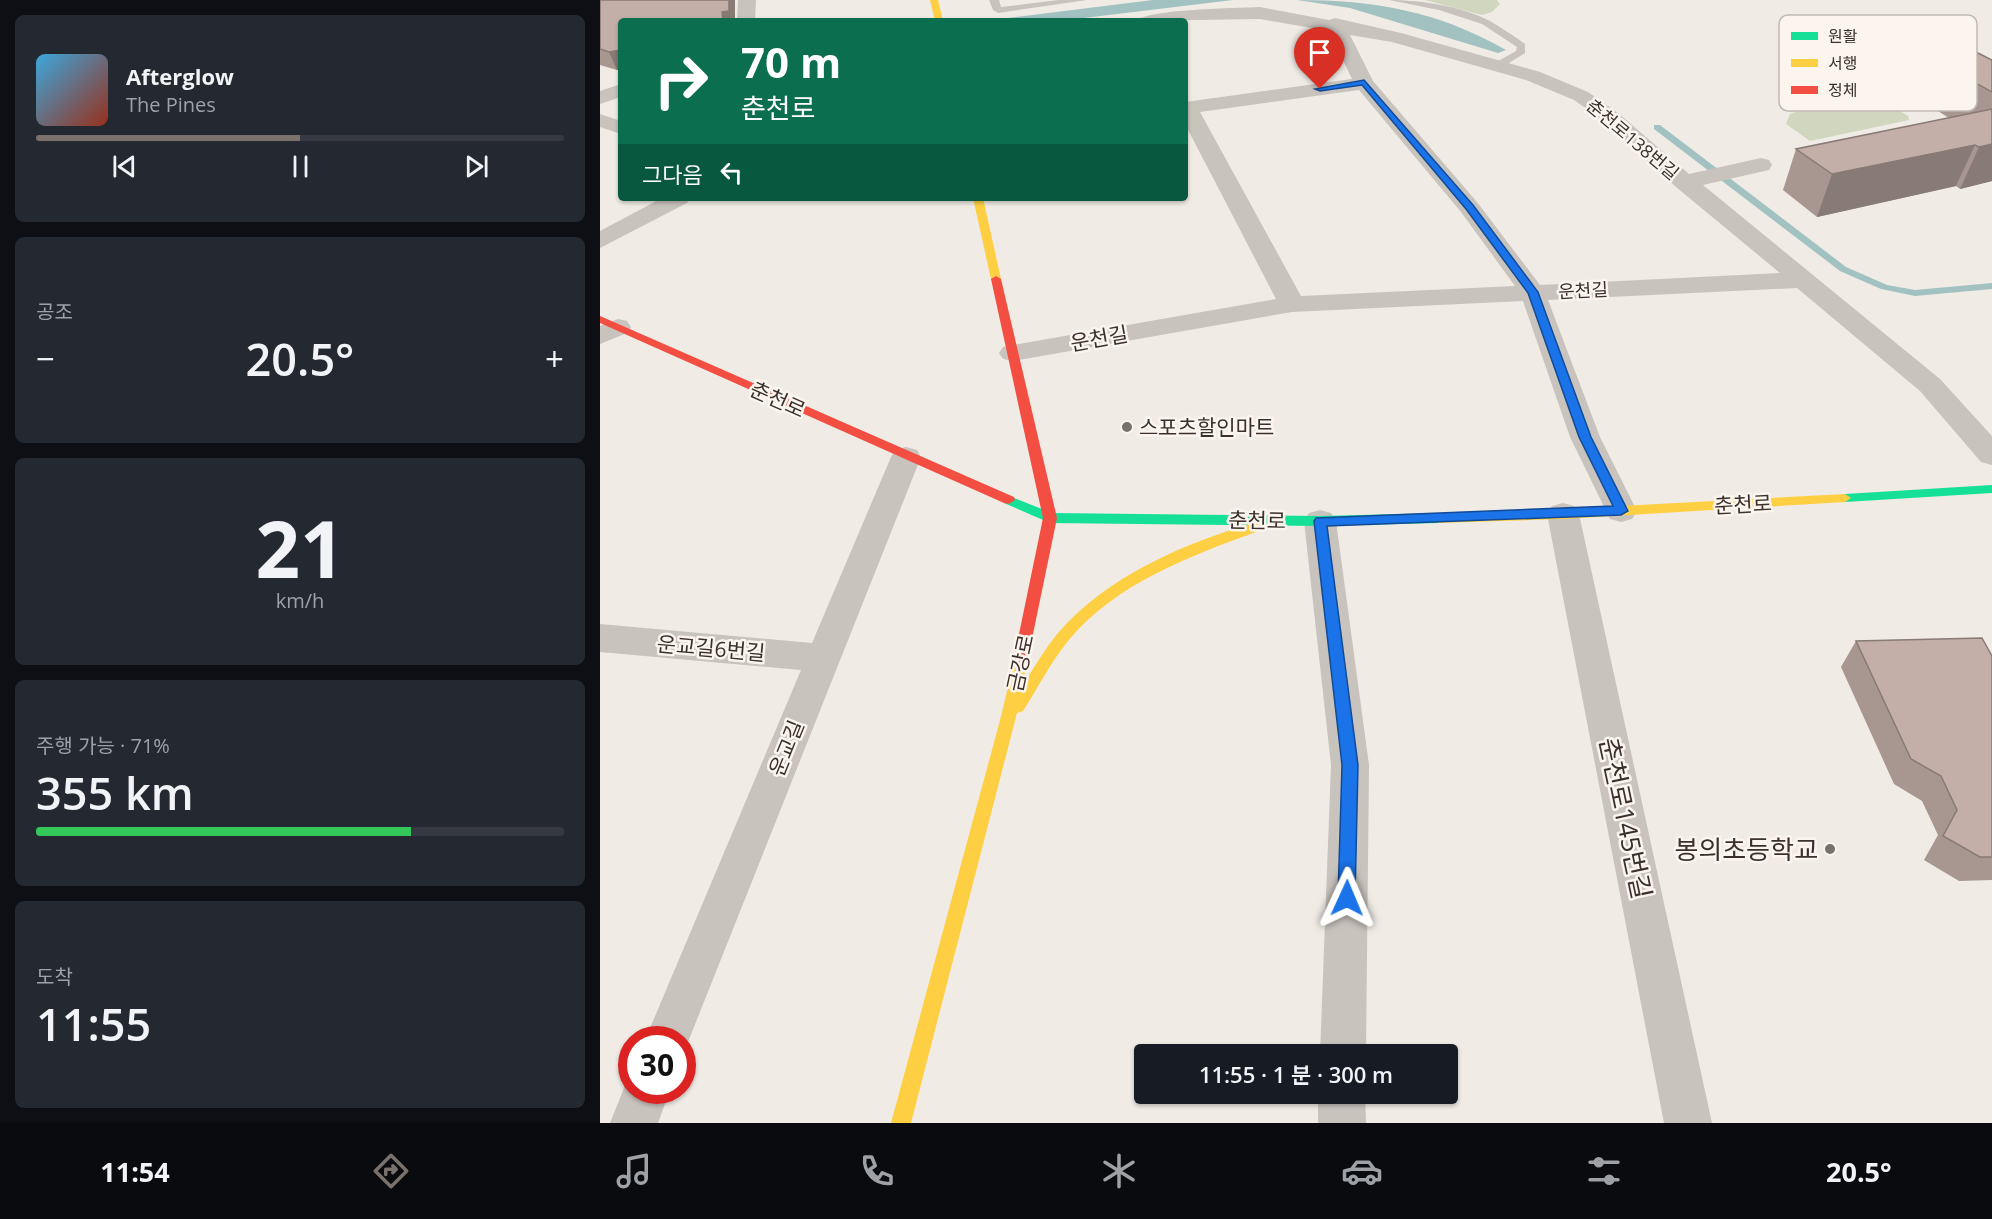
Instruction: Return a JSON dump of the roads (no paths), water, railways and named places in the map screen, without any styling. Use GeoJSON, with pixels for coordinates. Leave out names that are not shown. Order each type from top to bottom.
{"type":"FeatureCollection","features":[{"type":"Feature","properties":{"kind":"street"},"geometry":{"type":"LineString","coordinates":[[746,18],[747,0]]}},
{"type":"Feature","properties":{"kind":"street"},"geometry":{"type":"LineString","coordinates":[[934,0],[938,18]]}},
{"type":"Feature","properties":{"kind":"street","name":"춘천로138번길"},"geometry":{"type":"LineString","coordinates":[[1171,18],[1260,13],[1335,24],[1394,37],[1533,76],[1581,96],[1611,117],[1684,182],[1930,385],[1992,455]]}},
{"type":"Feature","properties":{"kind":"street"},"geometry":{"type":"LineString","coordinates":[[1335,24],[1364,82],[1469,207],[1533,292],[1585,437],[1621,511]]}},
{"type":"Feature","properties":{"kind":"street"},"geometry":{"type":"LineString","coordinates":[[1188,108],[1364,82]]}},
{"type":"Feature","properties":{"kind":"street"},"geometry":{"type":"LineString","coordinates":[[600,98],[618,91]]}},
{"type":"Feature","properties":{"kind":"street"},"geometry":{"type":"LineString","coordinates":[[1188,112],[1292,304]]}},
{"type":"Feature","properties":{"kind":"street"},"geometry":{"type":"LineString","coordinates":[[600,120],[618,127]]}},
{"type":"Feature","properties":{"kind":"street"},"geometry":{"type":"LineString","coordinates":[[1684,182],[1761,165]]}},
{"type":"Feature","properties":{"kind":"street"},"geometry":{"type":"LineString","coordinates":[[600,241],[673,201]]}},
{"type":"Feature","properties":{"kind":"street","name":"금강로"},"geometry":{"type":"LineString","coordinates":[[901,1123],[1007,724],[1050,518],[979,201]]}},
{"type":"Feature","properties":{"kind":"street","name":"운천길"},"geometry":{"type":"LineString","coordinates":[[1013,353],[1292,304],[1802,280]]}},
{"type":"Feature","properties":{"kind":"street","name":"춘천로"},"geometry":{"type":"LineString","coordinates":[[606,327],[1050,518],[1320,521],[1563,514],[1992,489]]}},
{"type":"Feature","properties":{"kind":"street","name":"운교길"},"geometry":{"type":"LineString","coordinates":[[674,1026],[906,457]]}},
{"type":"Feature","properties":{"kind":"street","name":"춘천로145번길"},"geometry":{"type":"LineString","coordinates":[[1563,514],[1688,1123]]}},
{"type":"Feature","properties":{"kind":"street"},"geometry":{"type":"LineString","coordinates":[[1007,724],[1063,637],[1097,603],[1168,561],[1274,520]]}},
{"type":"Feature","properties":{"kind":"street"},"geometry":{"type":"LineString","coordinates":[[1320,521],[1350,765],[1343,1044]]}},
{"type":"Feature","properties":{"kind":"street","name":"운교길6번길"},"geometry":{"type":"LineString","coordinates":[[600,638],[822,658]]}},
{"type":"Feature","properties":{"kind":"street"},"geometry":{"type":"LineString","coordinates":[[634,1123],[641,1104]]}},
{"type":"Feature","properties":{"kind":"street"},"geometry":{"type":"LineString","coordinates":[[1342,1104],[1342,1123]]}},
{"type":"Feature","properties":{"kind":"lane"},"geometry":{"type":"LineString","coordinates":[[994,0],[998,10],[1082,0]]}},
{"type":"Feature","properties":{"kind":"lane"},"geometry":{"type":"LineString","coordinates":[[1394,0],[1440,8],[1485,22],[1522,46],[1520,53],[1497,66]]}},
{"type":"Feature","properties":{"kind":"water"},"geometry":{"type":"Polygon","coordinates":[[[1153,0],[1233,0],[1084,18],[1008,18],[1153,0]]]}},
{"type":"Feature","properties":{"kind":"water"},"geometry":{"type":"Polygon","coordinates":[[[1297,0],[1353,2],[1405,10],[1455,26],[1506,50],[1498,53],[1350,8],[1297,0]]]}},
{"type":"Feature","properties":{"kind":"waterway"},"geometry":{"type":"LineString","coordinates":[[1657,127],[1843,269],[1884,287],[1915,293],[1992,286]]}},
{"type":"Feature","properties":{"kind":"place","name":"스포츠할인마트"},"geometry":{"type":"Point","coordinates":[1127,427]}},
{"type":"Feature","properties":{"kind":"place","name":"봉의초등학교"},"geometry":{"type":"Point","coordinates":[1830,849]}}]}
